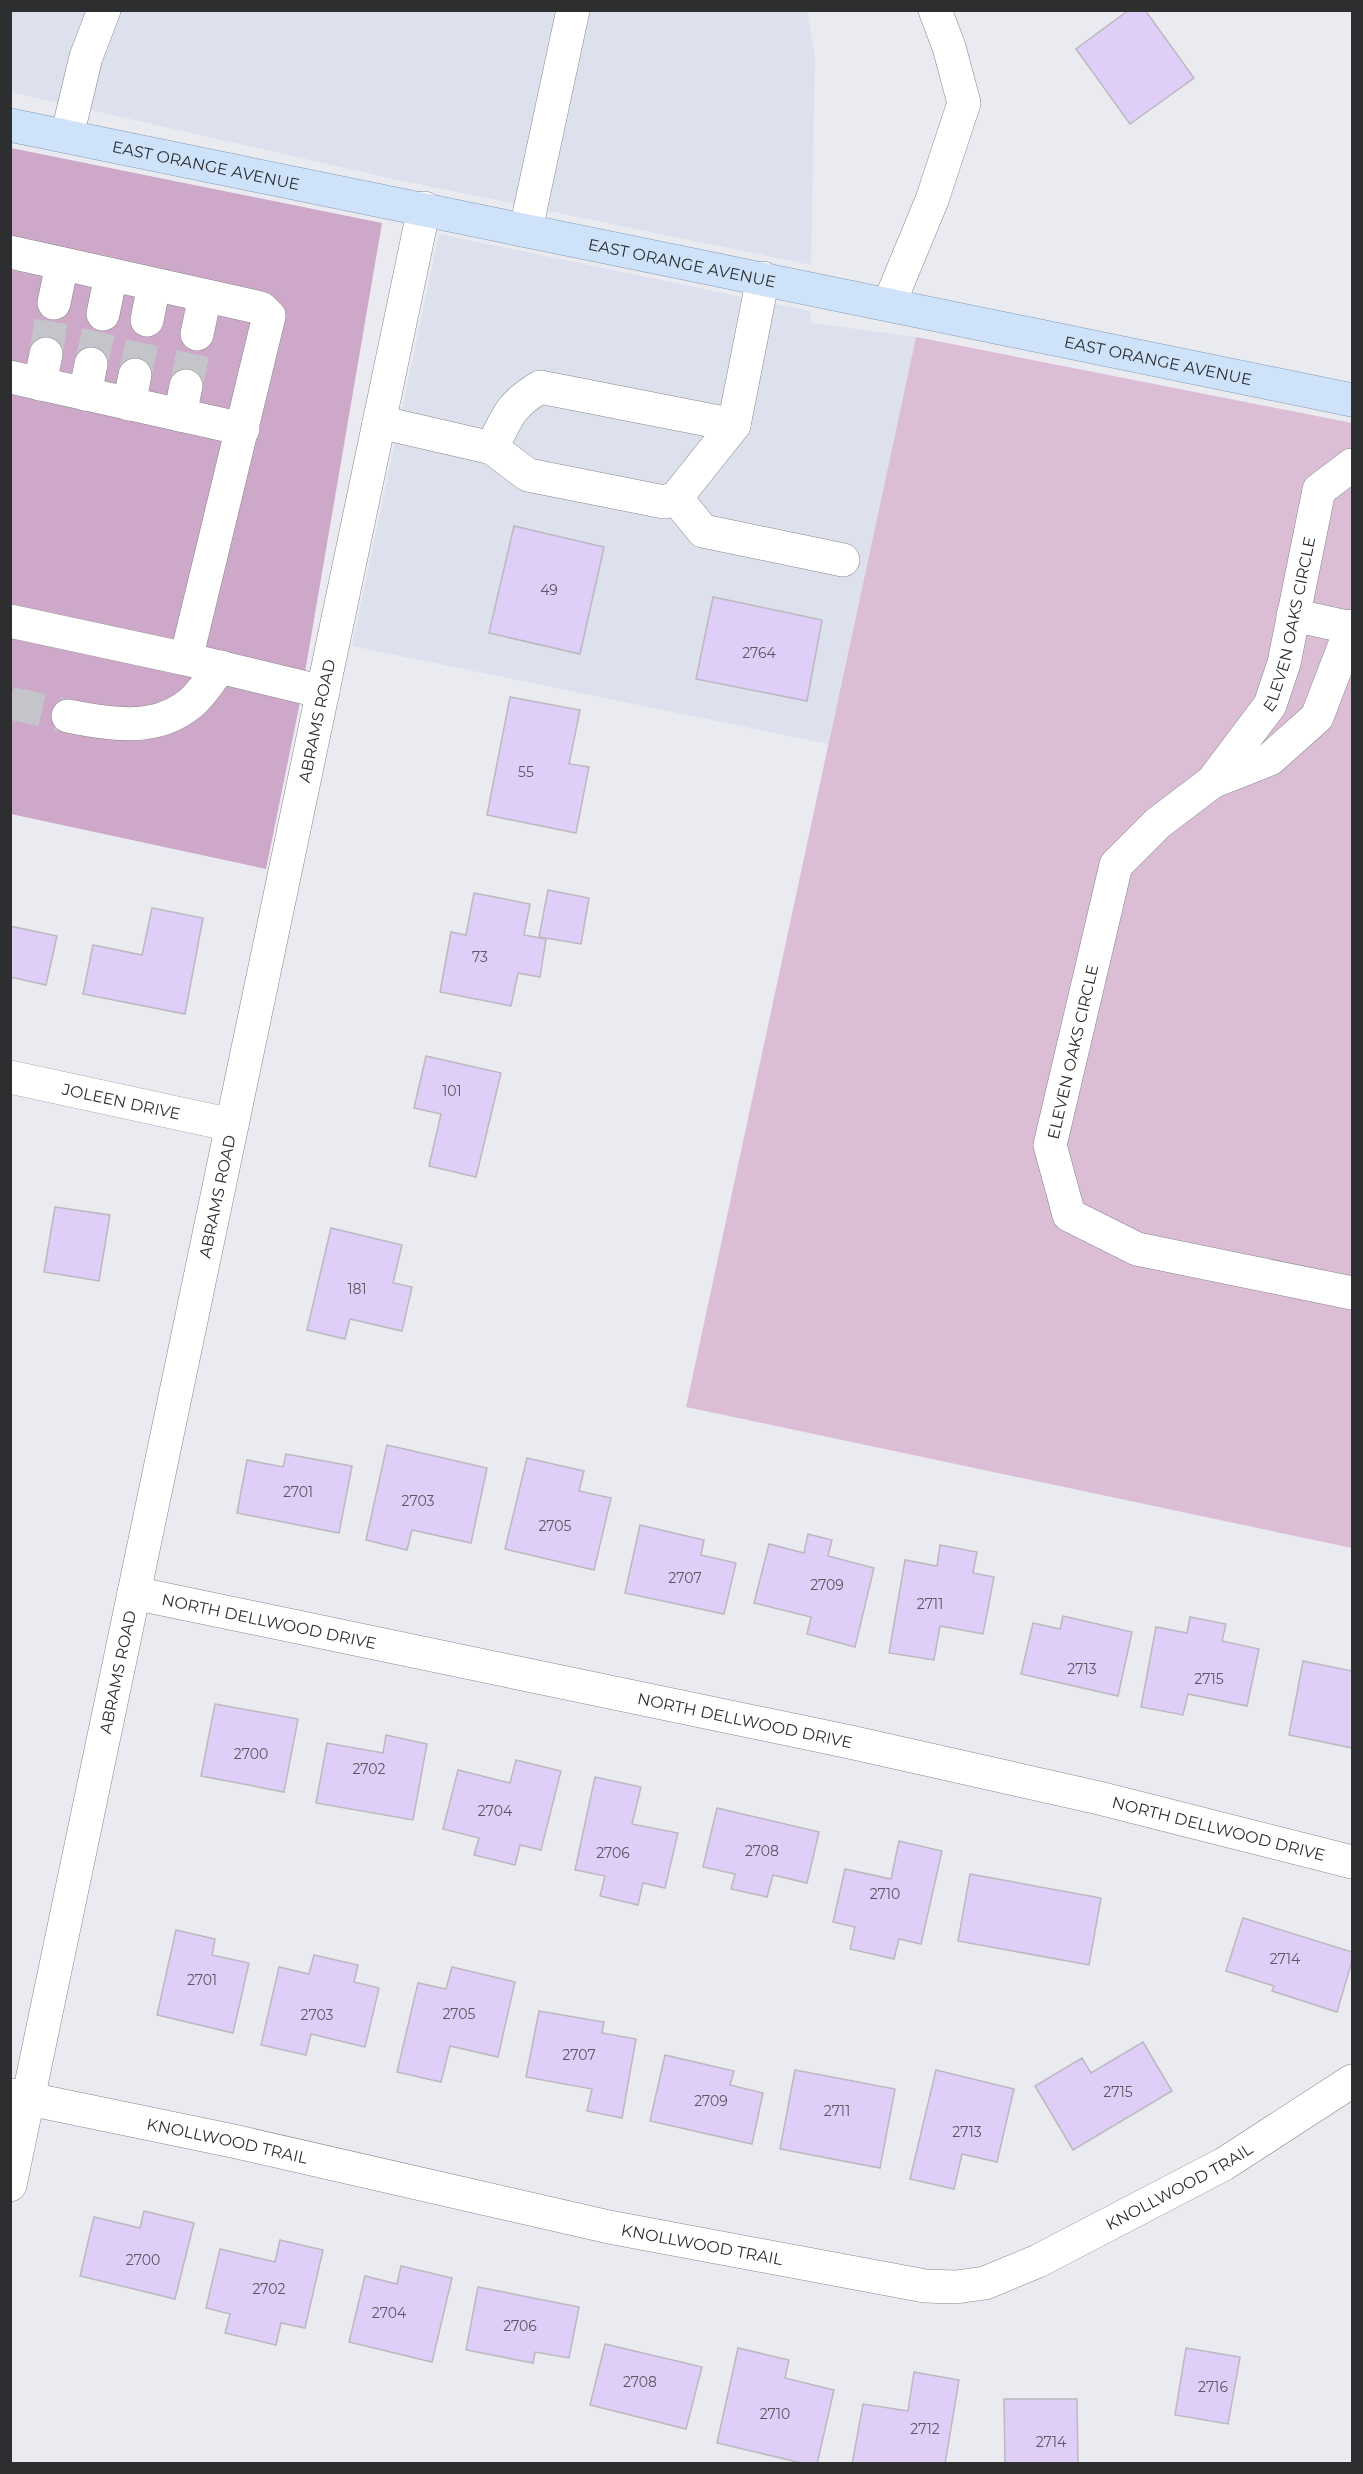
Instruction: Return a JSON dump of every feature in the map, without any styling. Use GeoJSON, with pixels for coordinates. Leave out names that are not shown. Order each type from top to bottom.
{"type":"FeatureCollection","features":[{"type":"Feature","properties":{"kind":"main road","name":"EAST ORANGE AVENUE"},"geometry":{"type":"LineString","coordinates":[[10,125],[1353,400]]}},
{"type":"Feature","properties":{"kind":"street"},"geometry":{"type":"LineString","coordinates":[[67,136],[86,57],[104,10]]}},
{"type":"Feature","properties":{"kind":"street"},"geometry":{"type":"LineString","coordinates":[[526,229],[573,10]]}},
{"type":"Feature","properties":{"kind":"street"},"geometry":{"type":"LineString","coordinates":[[889,304],[932,200],[964,103],[949,47],[935,10]]}},
{"type":"Feature","properties":{"kind":"street","name":"ABRAMS ROAD"},"geometry":{"type":"LineString","coordinates":[[10,2185],[20,2097],[134,1593],[424,208]]}},
{"type":"Feature","properties":{"kind":"street"},"geometry":{"type":"LineString","coordinates":[[10,252],[261,308],[269,316],[186,659]]}},
{"type":"Feature","properties":{"kind":"street"},"geometry":{"type":"LineString","coordinates":[[54,303],[62,264]]}},
{"type":"Feature","properties":{"kind":"street"},"geometry":{"type":"LineString","coordinates":[[103,314],[111,275]]}},
{"type":"Feature","properties":{"kind":"street"},"geometry":{"type":"LineString","coordinates":[[379,422],[492,448],[528,475],[664,502],[676,498],[734,425],[763,278]]}},
{"type":"Feature","properties":{"kind":"street"},"geometry":{"type":"LineString","coordinates":[[147,320],[154,285]]}},
{"type":"Feature","properties":{"kind":"street"},"geometry":{"type":"LineString","coordinates":[[197,334],[205,296]]}},
{"type":"Feature","properties":{"kind":"street"},"geometry":{"type":"LineString","coordinates":[[32,372],[88,379],[183,400],[243,429]]}},
{"type":"Feature","properties":{"kind":"street"},"geometry":{"type":"LineString","coordinates":[[492,448],[506,418],[518,400],[540,387],[734,425]]}},
{"type":"Feature","properties":{"kind":"street","name":"ELEVEN OAKS CIRCLE"},"geometry":{"type":"LineString","coordinates":[[1212,782],[1270,705],[1284,663],[1320,490],[1353,465]]}},
{"type":"Feature","properties":{"kind":"street"},"geometry":{"type":"LineString","coordinates":[[676,498],[703,531],[843,560]]}},
{"type":"Feature","properties":{"kind":"street"},"geometry":{"type":"LineString","coordinates":[[1293,615],[1352,627]]}},
{"type":"Feature","properties":{"kind":"street"},"geometry":{"type":"LineString","coordinates":[[10,621],[186,659],[323,692]]}},
{"type":"Feature","properties":{"kind":"street","name":"ELEVEN OAKS CIRCLE"},"geometry":{"type":"LineString","coordinates":[[1352,627],[1317,717],[1270,759],[1212,782],[1158,823],[1116,865],[1050,1145],[1070,1215],[1137,1249],[1353,1293]]}},
{"type":"Feature","properties":{"kind":"street"},"geometry":{"type":"LineString","coordinates":[[68,716],[117,725],[138,724],[165,718],[191,703],[221,667]]}},
{"type":"Feature","properties":{"kind":"street","name":"JOLEEN DRIVE"},"geometry":{"type":"LineString","coordinates":[[10,1077],[232,1125]]}},
{"type":"Feature","properties":{"kind":"street","name":"NORTH DELLWOOD DRIVE"},"geometry":{"type":"LineString","coordinates":[[134,1593],[850,1742],[1099,1798],[1353,1862]]}},
{"type":"Feature","properties":{"kind":"street","name":"KNOLLWOOD TRAIL"},"geometry":{"type":"LineString","coordinates":[[20,2097],[233,2140],[609,2227],[925,2286],[956,2287],[985,2283],[1038,2261],[1224,2164],[1353,2081]]}},
{"type":"Feature","properties":{"kind":"shaded area"},"geometry":{"type":"Polygon","coordinates":[[[11,11],[807,11],[815,57],[811,265],[389,178],[11,92],[11,11]]]}},
{"type":"Feature","properties":{"kind":"shaded area"},"geometry":{"type":"Polygon","coordinates":[[[11,148],[382,223],[299,707],[266,869],[11,814],[11,148]]]}},
{"type":"Feature","properties":{"kind":"shaded area"},"geometry":{"type":"Polygon","coordinates":[[[439,234],[810,311],[811,323],[916,337],[828,744],[352,646],[439,234]]]}},
{"type":"Feature","properties":{"kind":"shaded area"},"geometry":{"type":"Polygon","coordinates":[[[916,337],[1352,423],[1352,1548],[686,1407],[916,337]]]}},
{"type":"Feature","properties":{"kind":"building"},"geometry":{"type":"Polygon","coordinates":[[[1129,10],[1145,10],[1194,78],[1130,124],[1076,49],[1129,10]]]}},
{"type":"Feature","properties":{"kind":"building"},"geometry":{"type":"Polygon","coordinates":[[[514,526],[604,547],[580,654],[489,633],[514,526]]]}},
{"type":"Feature","properties":{"kind":"building"},"geometry":{"type":"Polygon","coordinates":[[[713,597],[822,620],[807,701],[696,679],[713,597]]]}},
{"type":"Feature","properties":{"kind":"building"},"geometry":{"type":"Polygon","coordinates":[[[510,697],[580,710],[569,764],[589,767],[576,833],[487,815],[510,697]]]}},
{"type":"Feature","properties":{"kind":"building"},"geometry":{"type":"Polygon","coordinates":[[[548,890],[589,898],[581,944],[539,937],[548,890]]]}},
{"type":"Feature","properties":{"kind":"building"},"geometry":{"type":"Polygon","coordinates":[[[474,893],[530,904],[524,935],[546,939],[540,977],[518,973],[511,1006],[440,992],[451,932],[466,935],[474,893]]]}},
{"type":"Feature","properties":{"kind":"building"},"geometry":{"type":"Polygon","coordinates":[[[152,908],[203,918],[185,1014],[83,994],[93,945],[142,955],[152,908]]]}},
{"type":"Feature","properties":{"kind":"building"},"geometry":{"type":"Polygon","coordinates":[[[10,926],[57,936],[46,985],[10,977],[10,926]]]}},
{"type":"Feature","properties":{"kind":"building"},"geometry":{"type":"Polygon","coordinates":[[[426,1056],[501,1073],[476,1177],[429,1166],[441,1114],[414,1108],[426,1056]]]}},
{"type":"Feature","properties":{"kind":"building"},"geometry":{"type":"Polygon","coordinates":[[[55,1207],[110,1215],[99,1281],[44,1272],[55,1207]]]}},
{"type":"Feature","properties":{"kind":"building"},"geometry":{"type":"Polygon","coordinates":[[[331,1228],[402,1245],[393,1283],[412,1287],[402,1331],[350,1319],[345,1339],[307,1330],[331,1228]]]}},
{"type":"Feature","properties":{"kind":"building"},"geometry":{"type":"Polygon","coordinates":[[[387,1445],[487,1468],[471,1543],[412,1530],[407,1550],[366,1540],[387,1445]]]}},
{"type":"Feature","properties":{"kind":"building"},"geometry":{"type":"Polygon","coordinates":[[[286,1454],[352,1466],[339,1533],[237,1513],[247,1460],[283,1467],[286,1454]]]}},
{"type":"Feature","properties":{"kind":"building"},"geometry":{"type":"Polygon","coordinates":[[[527,1458],[584,1471],[579,1491],[611,1498],[594,1570],[505,1549],[527,1458]]]}},
{"type":"Feature","properties":{"kind":"building"},"geometry":{"type":"Polygon","coordinates":[[[640,1525],[704,1540],[701,1555],[736,1563],[724,1614],[625,1593],[640,1525]]]}},
{"type":"Feature","properties":{"kind":"building"},"geometry":{"type":"Polygon","coordinates":[[[808,1534],[832,1540],[828,1556],[874,1568],[855,1647],[807,1634],[811,1617],[754,1603],[769,1544],[804,1553],[808,1534]]]}},
{"type":"Feature","properties":{"kind":"building"},"geometry":{"type":"Polygon","coordinates":[[[940,1545],[977,1552],[973,1573],[994,1577],[983,1634],[940,1626],[934,1660],[889,1653],[905,1560],[937,1566],[940,1545]]]}},
{"type":"Feature","properties":{"kind":"building"},"geometry":{"type":"Polygon","coordinates":[[[1063,1616],[1132,1632],[1118,1696],[1021,1674],[1033,1623],[1060,1629],[1063,1616]]]}},
{"type":"Feature","properties":{"kind":"building"},"geometry":{"type":"Polygon","coordinates":[[[1190,1617],[1226,1624],[1222,1641],[1259,1649],[1247,1706],[1188,1694],[1183,1715],[1141,1707],[1156,1627],[1187,1633],[1190,1617]]]}},
{"type":"Feature","properties":{"kind":"building"},"geometry":{"type":"Polygon","coordinates":[[[1303,1661],[1352,1671],[1352,1748],[1289,1735],[1303,1661]]]}},
{"type":"Feature","properties":{"kind":"building"},"geometry":{"type":"Polygon","coordinates":[[[215,1704],[298,1719],[284,1792],[201,1776],[215,1704]]]}},
{"type":"Feature","properties":{"kind":"building"},"geometry":{"type":"Polygon","coordinates":[[[386,1735],[427,1744],[413,1820],[316,1803],[327,1743],[383,1753],[386,1735]]]}},
{"type":"Feature","properties":{"kind":"building"},"geometry":{"type":"Polygon","coordinates":[[[516,1760],[561,1771],[541,1850],[520,1845],[515,1865],[474,1855],[479,1838],[443,1829],[458,1770],[510,1783],[516,1760]]]}},
{"type":"Feature","properties":{"kind":"building"},"geometry":{"type":"Polygon","coordinates":[[[595,1777],[641,1787],[632,1824],[678,1833],[665,1888],[643,1883],[638,1905],[600,1896],[605,1876],[575,1870],[595,1777]]]}},
{"type":"Feature","properties":{"kind":"building"},"geometry":{"type":"Polygon","coordinates":[[[717,1808],[819,1832],[807,1883],[773,1875],[767,1897],[731,1889],[735,1874],[703,1867],[717,1808]]]}},
{"type":"Feature","properties":{"kind":"building"},"geometry":{"type":"Polygon","coordinates":[[[899,1841],[942,1851],[921,1944],[899,1939],[894,1959],[850,1949],[855,1927],[833,1922],[845,1869],[891,1879],[899,1841]]]}},
{"type":"Feature","properties":{"kind":"building"},"geometry":{"type":"Polygon","coordinates":[[[970,1874],[1101,1898],[1089,1965],[958,1941],[970,1874]]]}},
{"type":"Feature","properties":{"kind":"building"},"geometry":{"type":"Polygon","coordinates":[[[1243,1918],[1352,1952],[1352,1961],[1337,2012],[1272,1991],[1274,1986],[1226,1971],[1243,1918]]]}},
{"type":"Feature","properties":{"kind":"building"},"geometry":{"type":"Polygon","coordinates":[[[176,1930],[215,1939],[212,1955],[249,1963],[233,2033],[157,2015],[176,1930]]]}},
{"type":"Feature","properties":{"kind":"building"},"geometry":{"type":"Polygon","coordinates":[[[314,1955],[358,1965],[354,1982],[379,1988],[365,2047],[311,2034],[306,2055],[261,2045],[279,1967],[309,1974],[314,1955]]]}},
{"type":"Feature","properties":{"kind":"building"},"geometry":{"type":"Polygon","coordinates":[[[452,1967],[515,1982],[498,2057],[450,2046],[441,2082],[397,2072],[418,1983],[446,1989],[452,1967]]]}},
{"type":"Feature","properties":{"kind":"building"},"geometry":{"type":"Polygon","coordinates":[[[539,2011],[604,2022],[602,2033],[636,2039],[622,2118],[587,2111],[592,2089],[526,2077],[539,2011]]]}},
{"type":"Feature","properties":{"kind":"building"},"geometry":{"type":"Polygon","coordinates":[[[1143,2042],[1172,2091],[1073,2150],[1035,2086],[1082,2058],[1091,2073],[1143,2042]]]}},
{"type":"Feature","properties":{"kind":"building"},"geometry":{"type":"Polygon","coordinates":[[[665,2055],[734,2071],[730,2085],[763,2093],[752,2144],[650,2121],[665,2055]]]}},
{"type":"Feature","properties":{"kind":"building"},"geometry":{"type":"Polygon","coordinates":[[[795,2070],[895,2089],[880,2168],[780,2149],[795,2070]]]}},
{"type":"Feature","properties":{"kind":"building"},"geometry":{"type":"Polygon","coordinates":[[[936,2070],[1014,2089],[997,2162],[962,2154],[954,2189],[910,2179],[936,2070]]]}},
{"type":"Feature","properties":{"kind":"building"},"geometry":{"type":"Polygon","coordinates":[[[144,2211],[194,2223],[175,2299],[80,2276],[94,2217],[140,2228],[144,2211]]]}},
{"type":"Feature","properties":{"kind":"building"},"geometry":{"type":"Polygon","coordinates":[[[280,2240],[323,2250],[305,2328],[281,2323],[276,2345],[225,2333],[230,2314],[206,2308],[220,2249],[275,2262],[280,2240]]]}},
{"type":"Feature","properties":{"kind":"building"},"geometry":{"type":"Polygon","coordinates":[[[401,2266],[452,2278],[432,2362],[349,2342],[365,2276],[397,2284],[401,2266]]]}},
{"type":"Feature","properties":{"kind":"building"},"geometry":{"type":"Polygon","coordinates":[[[478,2287],[579,2307],[569,2358],[535,2352],[533,2363],[466,2350],[478,2287]]]}},
{"type":"Feature","properties":{"kind":"building"},"geometry":{"type":"Polygon","coordinates":[[[605,2344],[702,2367],[686,2429],[590,2405],[605,2344]]]}},
{"type":"Feature","properties":{"kind":"building"},"geometry":{"type":"Polygon","coordinates":[[[738,2348],[789,2360],[785,2378],[834,2390],[817,2464],[806,2464],[717,2443],[738,2348]]]}},
{"type":"Feature","properties":{"kind":"building"},"geometry":{"type":"Polygon","coordinates":[[[1186,2348],[1240,2357],[1228,2424],[1175,2415],[1186,2348]]]}},
{"type":"Feature","properties":{"kind":"building"},"geometry":{"type":"Polygon","coordinates":[[[914,2372],[959,2380],[945,2464],[852,2464],[863,2404],[908,2411],[914,2372]]]}},
{"type":"Feature","properties":{"kind":"building"},"geometry":{"type":"Polygon","coordinates":[[[1004,2399],[1077,2399],[1078,2464],[1005,2464],[1004,2399]]]}},
{"type":"Feature","properties":{"kind":"tunnel"},"geometry":{"type":"LineString","coordinates":[[46,354],[54,303]]}},
{"type":"Feature","properties":{"kind":"tunnel"},"geometry":{"type":"LineString","coordinates":[[91,364],[103,314]]}},
{"type":"Feature","properties":{"kind":"tunnel"},"geometry":{"type":"LineString","coordinates":[[135,375],[147,320]]}},
{"type":"Feature","properties":{"kind":"tunnel"},"geometry":{"type":"LineString","coordinates":[[186,386],[197,334]]}},
{"type":"Feature","properties":{"kind":"tunnel"},"geometry":{"type":"LineString","coordinates":[[10,703],[68,716]]}}]}
